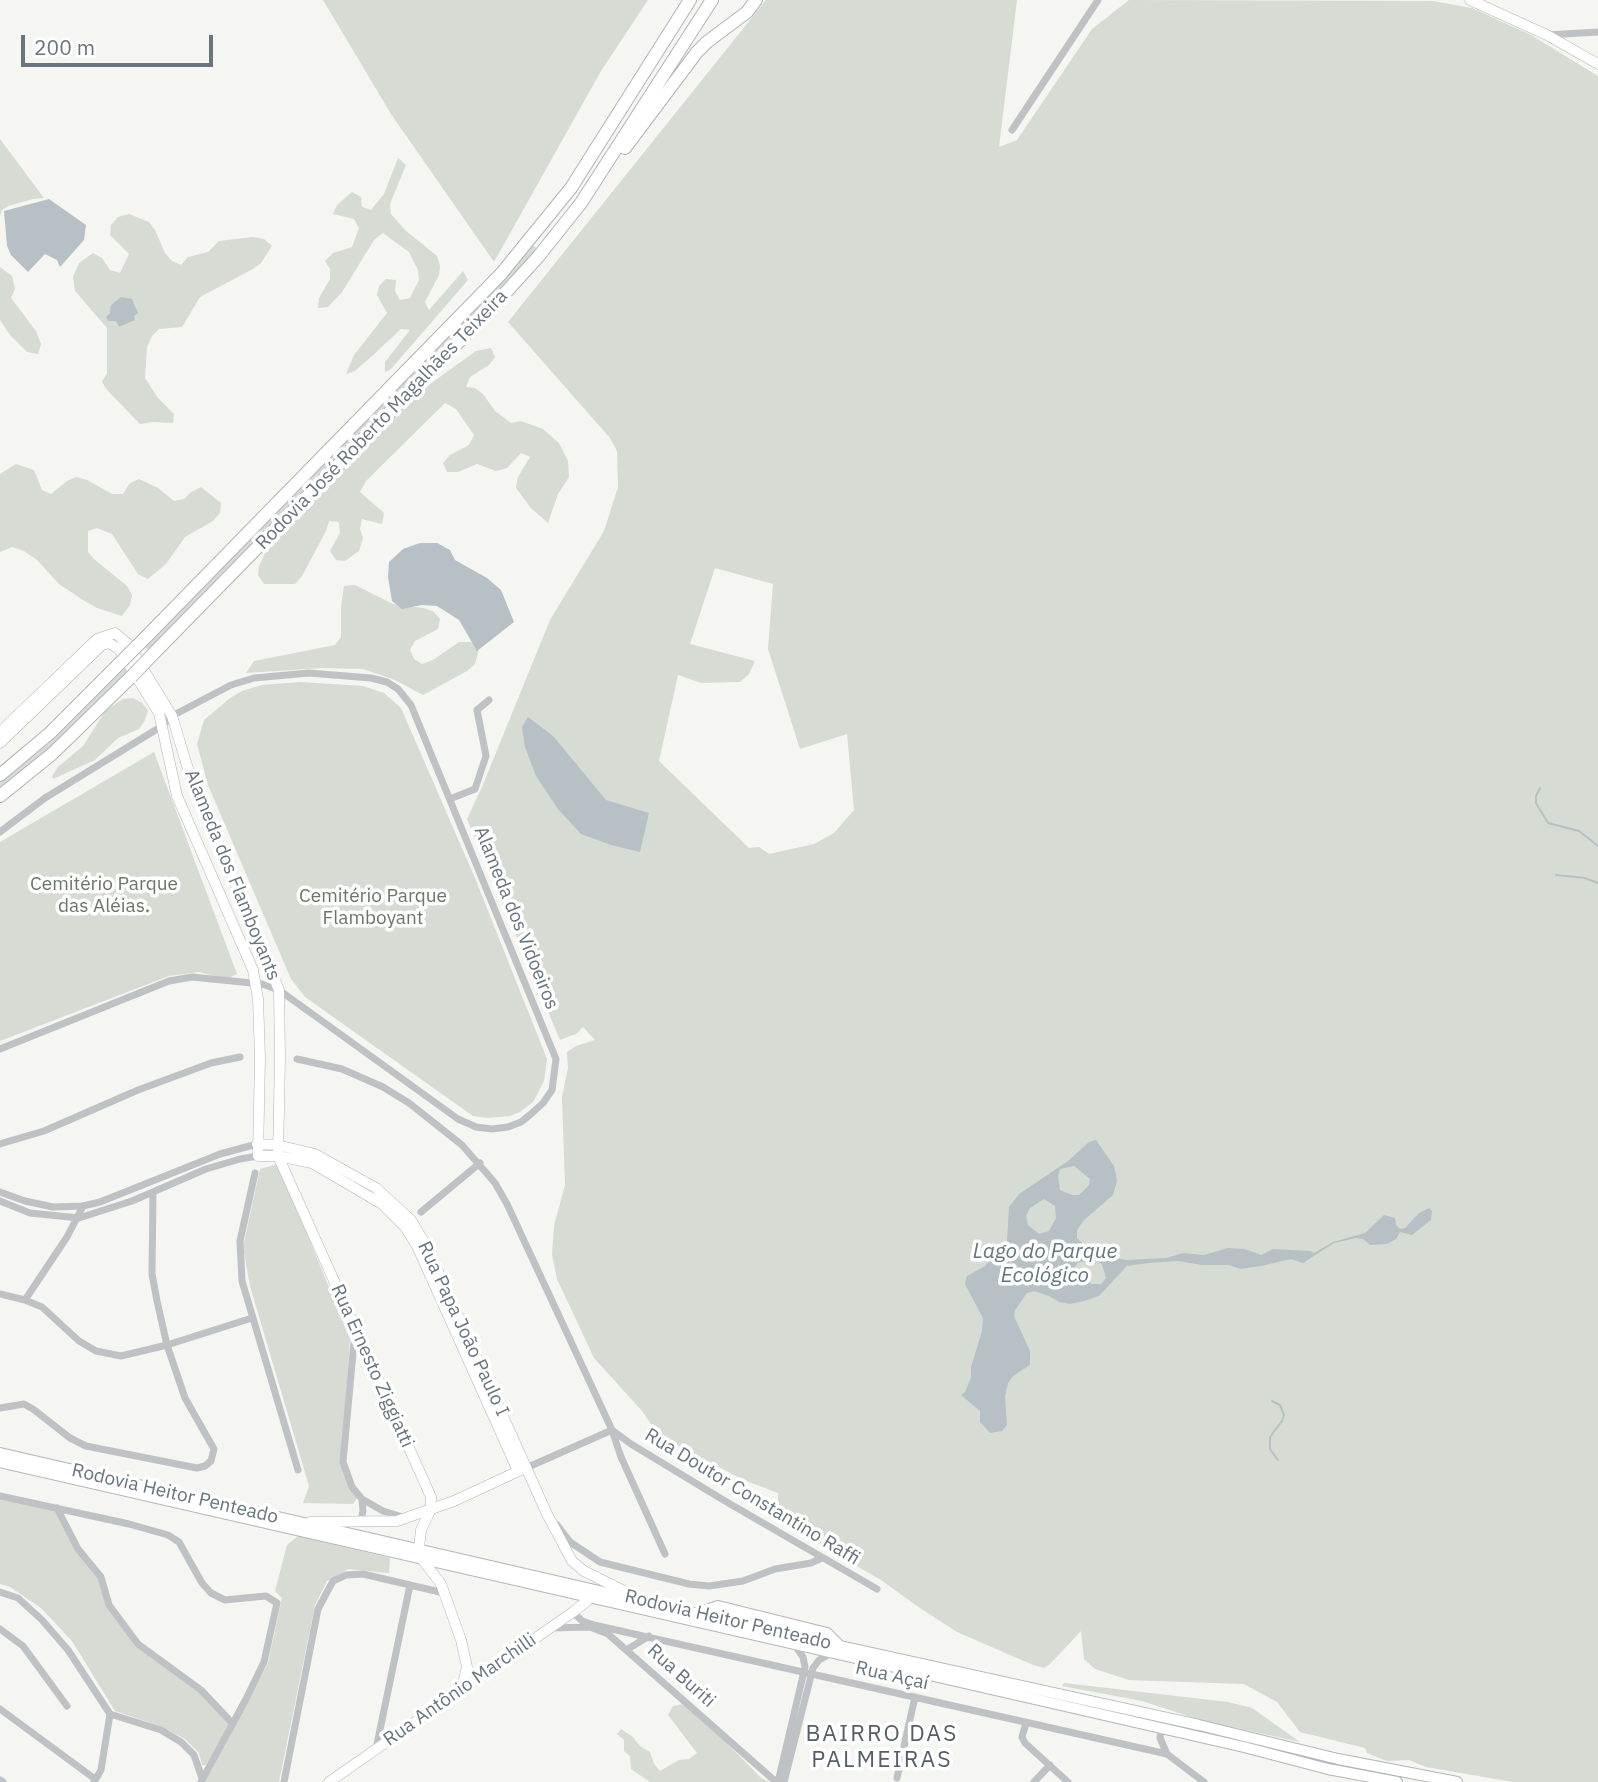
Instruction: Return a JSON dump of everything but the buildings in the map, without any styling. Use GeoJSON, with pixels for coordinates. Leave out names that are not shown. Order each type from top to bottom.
{"type":"FeatureCollection","features":[{"type":"Feature","properties":{"kind":"highway"},"geometry":{"type":"LineString","coordinates":[[614,120],[680,0]]}},
{"type":"Feature","properties":{"kind":"highway","name":"Rodovia José Roberto Magalhães Teixeira"},"geometry":{"type":"LineString","coordinates":[[0,775],[50,733],[146,637],[475,302],[525,246],[570,188],[690,0]]}},
{"type":"Feature","properties":{"kind":"highway","name":"Rodovia José Roberto Magalhães Teixeira"},"geometry":{"type":"LineString","coordinates":[[0,796],[52,754],[131,677],[488,313],[582,203],[712,0]]}},
{"type":"Feature","properties":{"kind":"highway"},"geometry":{"type":"LineString","coordinates":[[582,203],[697,52],[706,42],[747,12],[756,0]]}},
{"type":"Feature","properties":{"kind":"main road","name":"Rodovia Heitor Penteado"},"geometry":{"type":"LineString","coordinates":[[0,1453],[420,1553]]}},
{"type":"Feature","properties":{"kind":"main road","name":"Rodovia Heitor Penteado"},"geometry":{"type":"LineString","coordinates":[[0,1462],[420,1553],[794,1644],[836,1649],[1199,1725],[1338,1759],[1457,1782]]}},
{"type":"Feature","properties":{"kind":"main road","name":"Rodovia Heitor Penteado"},"geometry":{"type":"LineString","coordinates":[[591,1593],[698,1613],[1161,1729],[1328,1769],[1397,1782]]}},
{"type":"Feature","properties":{"kind":"street"},"geometry":{"type":"LineString","coordinates":[[1012,130],[1098,0]]}},
{"type":"Feature","properties":{"kind":"street"},"geometry":{"type":"LineString","coordinates":[[1476,1],[1547,34],[1598,64]]}},
{"type":"Feature","properties":{"kind":"street"},"geometry":{"type":"LineString","coordinates":[[1547,34],[1598,32]]}},
{"type":"Feature","properties":{"kind":"street"},"geometry":{"type":"LineString","coordinates":[[76,663],[109,643],[114,633]]}},
{"type":"Feature","properties":{"kind":"street"},"geometry":{"type":"LineString","coordinates":[[0,743],[97,639],[114,633]]}},
{"type":"Feature","properties":{"kind":"street","name":"Alameda dos Flamboyants"},"geometry":{"type":"LineString","coordinates":[[114,633],[128,644],[172,716],[189,772],[279,990],[277,1145]]}},
{"type":"Feature","properties":{"kind":"street","name":"Alameda dos Flamboyants"},"geometry":{"type":"LineString","coordinates":[[109,643],[119,649],[159,713],[177,796],[249,961],[256,984],[260,1058],[258,1156]]}},
{"type":"Feature","properties":{"kind":"street","name":"Alameda dos Vidoeiros"},"geometry":{"type":"LineString","coordinates":[[0,832],[45,798],[162,726],[172,716],[218,690],[254,678],[309,673],[387,682],[398,689],[411,705],[551,1045],[556,1059],[552,1090],[543,1103],[521,1122],[508,1127],[476,1128],[439,1106],[279,990]]}},
{"type":"Feature","properties":{"kind":"street"},"geometry":{"type":"LineString","coordinates":[[0,732],[43,696]]}},
{"type":"Feature","properties":{"kind":"street"},"geometry":{"type":"LineString","coordinates":[[450,799],[475,789],[486,758],[476,713],[478,708],[489,700]]}},
{"type":"Feature","properties":{"kind":"street"},"geometry":{"type":"LineString","coordinates":[[192,831],[210,823]]}},
{"type":"Feature","properties":{"kind":"street"},"geometry":{"type":"LineString","coordinates":[[0,1049],[169,981],[192,978],[270,985],[279,990]]}},
{"type":"Feature","properties":{"kind":"street"},"geometry":{"type":"LineString","coordinates":[[0,1144],[44,1131],[138,1090],[211,1063],[240,1057]]}},
{"type":"Feature","properties":{"kind":"street"},"geometry":{"type":"LineString","coordinates":[[260,1058],[280,1058]]}},
{"type":"Feature","properties":{"kind":"street"},"geometry":{"type":"LineString","coordinates":[[297,1059],[342,1069],[383,1087],[435,1122],[480,1163],[508,1204],[612,1430],[621,1457],[665,1554]]}},
{"type":"Feature","properties":{"kind":"street","name":"Rua Papa João Paulo I"},"geometry":{"type":"LineString","coordinates":[[0,1192],[53,1207],[83,1206],[100,1202],[220,1154],[257,1144],[277,1145],[315,1154],[376,1188],[411,1220],[428,1247],[522,1470]]}},
{"type":"Feature","properties":{"kind":"street","name":"Rua Ernesto Ziggiatti"},"geometry":{"type":"LineString","coordinates":[[277,1145],[278,1156],[431,1497],[431,1509]]}},
{"type":"Feature","properties":{"kind":"street","name":"Rua Papa João Paulo I"},"geometry":{"type":"LineString","coordinates":[[0,1201],[30,1213],[79,1218],[153,1192],[206,1169],[240,1159],[278,1156],[312,1163],[382,1204],[405,1227],[417,1246],[522,1470],[569,1556],[584,1572],[645,1601]]}},
{"type":"Feature","properties":{"kind":"street"},"geometry":{"type":"LineString","coordinates":[[422,1212],[480,1163]]}},
{"type":"Feature","properties":{"kind":"street"},"geometry":{"type":"LineString","coordinates":[[255,1173],[240,1241],[242,1281],[298,1470]]}},
{"type":"Feature","properties":{"kind":"street"},"geometry":{"type":"LineString","coordinates":[[0,1408],[24,1404],[69,1438],[86,1446],[197,1468],[211,1461],[214,1449],[185,1398],[167,1345],[152,1274],[153,1192]]}},
{"type":"Feature","properties":{"kind":"street"},"geometry":{"type":"LineString","coordinates":[[24,1300],[79,1218],[83,1206]]}},
{"type":"Feature","properties":{"kind":"street"},"geometry":{"type":"LineString","coordinates":[[0,1294],[42,1307],[79,1341],[106,1354],[121,1356],[167,1345],[252,1318]]}},
{"type":"Feature","properties":{"kind":"street"},"geometry":{"type":"LineString","coordinates":[[356,1328],[344,1462],[352,1487],[362,1499],[383,1511],[407,1518]]}},
{"type":"Feature","properties":{"kind":"street"},"geometry":{"type":"LineString","coordinates":[[352,1362],[368,1354]]}},
{"type":"Feature","properties":{"kind":"street"},"geometry":{"type":"LineString","coordinates":[[298,1522],[382,1523],[407,1518],[442,1506],[612,1430]]}},
{"type":"Feature","properties":{"kind":"street","name":"Rua Doutor Constantino Raffi"},"geometry":{"type":"LineString","coordinates":[[612,1430],[631,1444],[877,1589]]}},
{"type":"Feature","properties":{"kind":"street"},"geometry":{"type":"LineString","coordinates":[[0,1496],[168,1535],[179,1542],[202,1583],[211,1593],[225,1600],[266,1596],[277,1603],[264,1662],[202,1781]]}},
{"type":"Feature","properties":{"kind":"street"},"geometry":{"type":"LineString","coordinates":[[360,1523],[362,1499]]}},
{"type":"Feature","properties":{"kind":"street"},"geometry":{"type":"LineString","coordinates":[[57,1508],[78,1549],[101,1577],[109,1605],[138,1644],[201,1690],[233,1724]]}},
{"type":"Feature","properties":{"kind":"street"},"geometry":{"type":"LineString","coordinates":[[431,1509],[421,1530],[420,1553],[443,1589],[461,1640],[466,1662],[466,1678],[462,1688]]}},
{"type":"Feature","properties":{"kind":"street"},"geometry":{"type":"LineString","coordinates":[[547,1514],[580,1550],[611,1567],[689,1584],[709,1586],[743,1581],[775,1569],[811,1563],[822,1558]]}},
{"type":"Feature","properties":{"kind":"street"},"geometry":{"type":"LineString","coordinates":[[569,1556],[580,1550]]}},
{"type":"Feature","properties":{"kind":"street","name":"Rua Papa João Paulo I"},"geometry":{"type":"LineString","coordinates":[[584,1572],[590,1580],[591,1593]]}},
{"type":"Feature","properties":{"kind":"street"},"geometry":{"type":"LineString","coordinates":[[284,1782],[318,1609],[333,1581],[346,1575],[363,1574],[410,1585],[443,1589]]}},
{"type":"Feature","properties":{"kind":"street"},"geometry":{"type":"LineString","coordinates":[[376,1749],[410,1585]]}},
{"type":"Feature","properties":{"kind":"street"},"geometry":{"type":"LineString","coordinates":[[0,1592],[18,1598],[43,1620],[68,1650],[110,1714],[161,1730],[181,1742],[194,1755],[202,1781]]}},
{"type":"Feature","properties":{"kind":"street","name":"Rua Antônio Marchilli"},"geometry":{"type":"LineString","coordinates":[[329,1782],[573,1612],[591,1593]]}},
{"type":"Feature","properties":{"kind":"street","name":"Rua Açaí"},"geometry":{"type":"LineString","coordinates":[[573,1612],[582,1621],[1167,1754]]}},
{"type":"Feature","properties":{"kind":"street","name":"Rua Buriti"},"geometry":{"type":"LineString","coordinates":[[550,1628],[590,1627],[608,1634],[777,1782]]}},
{"type":"Feature","properties":{"kind":"street"},"geometry":{"type":"LineString","coordinates":[[0,1629],[23,1646],[67,1706]]}},
{"type":"Feature","properties":{"kind":"street"},"geometry":{"type":"LineString","coordinates":[[628,1649],[650,1636]]}},
{"type":"Feature","properties":{"kind":"street"},"geometry":{"type":"LineString","coordinates":[[785,1782],[808,1673],[805,1661],[794,1644]]}},
{"type":"Feature","properties":{"kind":"street"},"geometry":{"type":"LineString","coordinates":[[777,1782],[808,1673],[816,1663],[836,1649]]}},
{"type":"Feature","properties":{"kind":"street"},"geometry":{"type":"LineString","coordinates":[[466,1662],[476,1669],[489,1670]]}},
{"type":"Feature","properties":{"kind":"street"},"geometry":{"type":"LineString","coordinates":[[897,1778],[915,1697]]}},
{"type":"Feature","properties":{"kind":"street"},"geometry":{"type":"LineString","coordinates":[[0,1709],[95,1781],[101,1770],[110,1714]]}},
{"type":"Feature","properties":{"kind":"street"},"geometry":{"type":"LineString","coordinates":[[1026,1723],[1022,1737],[1025,1743],[1069,1782]]}},
{"type":"Feature","properties":{"kind":"street"},"geometry":{"type":"LineString","coordinates":[[1161,1729],[1160,1738],[1167,1754],[1204,1782]]}},
{"type":"Feature","properties":{"kind":"street"},"geometry":{"type":"LineString","coordinates":[[1034,1782],[1050,1765]]}},
{"type":"Feature","properties":{"kind":"green space"},"geometry":{"type":"Polygon","coordinates":[[[323,0],[648,0],[601,71],[494,262],[391,114],[323,0]]]}},
{"type":"Feature","properties":{"kind":"green space"},"geometry":{"type":"Polygon","coordinates":[[[766,0],[1017,0],[999,147],[1017,140],[1092,29],[1129,0],[1433,1],[1472,8],[1531,35],[1598,76],[1598,1782],[1513,1782],[1426,1767],[1409,1760],[1387,1761],[1367,1753],[1365,1748],[1300,1732],[1277,1702],[1244,1684],[1129,1680],[1095,1669],[1084,1659],[1081,1631],[1050,1664],[1044,1668],[1033,1665],[957,1632],[881,1580],[777,1520],[778,1493],[744,1480],[672,1443],[655,1430],[642,1411],[594,1358],[557,1279],[552,1254],[554,1226],[565,1185],[562,1097],[568,1068],[567,1052],[595,1040],[583,1027],[576,1034],[560,1040],[467,819],[550,620],[604,531],[618,487],[617,451],[610,438],[508,322],[766,0]],[[715,568],[690,644],[755,661],[749,674],[740,682],[701,683],[678,675],[659,761],[749,848],[759,847],[769,854],[814,844],[834,833],[854,810],[847,734],[800,749],[768,649],[773,584],[715,568]]]}},
{"type":"Feature","properties":{"kind":"green space"},"geometry":{"type":"Polygon","coordinates":[[[0,139],[44,198],[8,206],[2,210],[0,216],[0,139]]]}},
{"type":"Feature","properties":{"kind":"green space"},"geometry":{"type":"Polygon","coordinates":[[[398,158],[406,165],[390,204],[391,214],[405,230],[437,256],[440,266],[439,275],[425,302],[429,310],[463,271],[468,280],[391,369],[385,372],[385,362],[410,330],[401,329],[355,371],[346,374],[354,355],[387,313],[377,295],[379,286],[386,279],[396,280],[395,291],[400,300],[410,298],[419,280],[418,270],[409,252],[383,233],[374,240],[342,292],[328,307],[318,308],[319,298],[330,279],[330,269],[325,261],[333,253],[352,247],[359,228],[354,219],[333,214],[337,205],[352,192],[361,197],[362,207],[371,210],[384,194],[398,158]]]}},
{"type":"Feature","properties":{"kind":"green space"},"geometry":{"type":"Polygon","coordinates":[[[129,214],[149,222],[165,253],[172,261],[181,265],[188,257],[208,252],[219,241],[253,237],[264,239],[272,246],[261,263],[253,269],[200,297],[182,327],[159,329],[152,336],[147,347],[145,378],[158,398],[174,414],[173,423],[140,424],[108,391],[102,382],[107,373],[107,328],[75,291],[73,277],[79,263],[93,253],[102,258],[110,270],[120,273],[129,254],[110,235],[111,225],[118,217],[129,214]]]}},
{"type":"Feature","properties":{"kind":"green space"},"geometry":{"type":"Polygon","coordinates":[[[533,245],[539,251],[511,282],[149,652],[144,645],[533,245]]]}},
{"type":"Feature","properties":{"kind":"green space"},"geometry":{"type":"Polygon","coordinates":[[[0,267],[12,276],[15,289],[11,298],[36,331],[41,344],[38,354],[27,352],[0,320],[0,267]]]}},
{"type":"Feature","properties":{"kind":"green space"},"geometry":{"type":"Polygon","coordinates":[[[491,348],[495,357],[489,365],[470,377],[466,387],[475,388],[483,394],[495,411],[511,423],[521,421],[543,429],[559,443],[568,461],[569,477],[558,494],[548,523],[531,508],[516,488],[518,477],[530,457],[521,453],[507,468],[496,471],[477,464],[458,472],[447,472],[443,463],[450,455],[469,445],[474,435],[456,409],[445,403],[366,481],[360,492],[384,513],[382,524],[362,519],[360,529],[363,538],[359,551],[345,561],[336,560],[330,551],[340,533],[339,522],[329,521],[302,576],[295,584],[264,584],[258,575],[268,547],[337,473],[430,384],[476,351],[491,348]]]}},
{"type":"Feature","properties":{"kind":"green space"},"geometry":{"type":"Polygon","coordinates":[[[16,464],[34,470],[42,490],[51,494],[76,477],[112,494],[123,494],[130,483],[139,479],[158,488],[174,501],[184,499],[201,487],[221,503],[220,513],[213,521],[185,537],[166,564],[148,579],[138,574],[112,534],[97,528],[88,531],[88,552],[127,586],[132,595],[130,605],[122,616],[83,600],[59,584],[37,560],[24,551],[12,547],[0,552],[0,474],[16,464]]]}},
{"type":"Feature","properties":{"kind":"green space"},"geometry":{"type":"Polygon","coordinates":[[[355,585],[393,604],[433,611],[440,619],[438,629],[415,641],[410,650],[414,659],[422,664],[433,660],[459,642],[470,642],[480,645],[475,664],[423,695],[395,680],[363,669],[323,668],[246,673],[254,661],[335,645],[341,637],[344,586],[355,585]]]}},
{"type":"Feature","properties":{"kind":"green space"},"geometry":{"type":"Polygon","coordinates":[[[125,666],[130,672],[76,727],[0,792],[0,781],[125,666]]]}},
{"type":"Feature","properties":{"kind":"green space","name":"Cemitério Parque Flamboyant"},"geometry":{"type":"Polygon","coordinates":[[[300,682],[363,686],[384,693],[401,708],[475,878],[547,1059],[544,1081],[533,1102],[520,1112],[488,1118],[473,1116],[305,997],[291,979],[208,785],[197,744],[204,720],[230,698],[262,685],[300,682]]]}},
{"type":"Feature","properties":{"kind":"green space"},"geometry":{"type":"Polygon","coordinates":[[[133,698],[148,710],[139,729],[118,738],[95,760],[53,779],[58,767],[83,746],[106,710],[123,699],[133,698]]]}},
{"type":"Feature","properties":{"kind":"green space","name":"Cemitério Parque das Aléias."},"geometry":{"type":"Polygon","coordinates":[[[154,752],[237,974],[226,979],[199,972],[169,976],[0,1041],[0,842],[154,752]]]}},
{"type":"Feature","properties":{"kind":"green space"},"geometry":{"type":"Polygon","coordinates":[[[278,1164],[350,1338],[342,1461],[357,1498],[353,1504],[303,1503],[309,1486],[250,1286],[243,1247],[260,1169],[278,1164]]]}},
{"type":"Feature","properties":{"kind":"green space"},"geometry":{"type":"Polygon","coordinates":[[[0,1499],[56,1511],[100,1578],[107,1605],[136,1644],[203,1694],[229,1725],[206,1765],[202,1765],[199,1753],[185,1739],[160,1726],[115,1711],[72,1641],[41,1608],[10,1587],[0,1584],[0,1499]]]}},
{"type":"Feature","properties":{"kind":"green space"},"geometry":{"type":"Polygon","coordinates":[[[298,1536],[390,1558],[389,1573],[348,1569],[327,1581],[315,1605],[279,1782],[205,1782],[268,1663],[282,1598],[275,1591],[287,1545],[298,1536]]]}},
{"type":"Feature","properties":{"kind":"green space"},"geometry":{"type":"Polygon","coordinates":[[[1064,1683],[1228,1702],[1252,1708],[1300,1742],[1200,1720],[1142,1701],[1062,1686],[1064,1683]]]}},
{"type":"Feature","properties":{"kind":"green space"},"geometry":{"type":"Polygon","coordinates":[[[685,1704],[761,1778],[769,1782],[650,1782],[631,1769],[630,1756],[624,1751],[624,1740],[617,1734],[621,1729],[650,1752],[660,1771],[697,1753],[668,1715],[673,1706],[685,1704]]]}},
{"type":"Feature","properties":{"kind":"water"},"geometry":{"type":"Polygon","coordinates":[[[49,199],[86,225],[84,240],[60,267],[57,260],[45,254],[28,272],[11,255],[7,246],[4,211],[49,199]]]}},
{"type":"Feature","properties":{"kind":"water"},"geometry":{"type":"Polygon","coordinates":[[[121,297],[132,299],[138,313],[134,316],[135,320],[119,327],[116,321],[108,321],[106,317],[110,313],[111,305],[121,297]]]}},
{"type":"Feature","properties":{"kind":"water"},"geometry":{"type":"Polygon","coordinates":[[[420,543],[437,543],[450,550],[455,560],[487,578],[501,590],[514,622],[477,651],[459,620],[437,606],[422,605],[402,609],[392,601],[388,577],[389,562],[403,549],[420,543]]]}},
{"type":"Feature","properties":{"kind":"water"},"geometry":{"type":"Polygon","coordinates":[[[528,717],[553,736],[606,800],[649,813],[640,852],[581,834],[558,809],[536,776],[525,747],[522,727],[528,717]]]}},
{"type":"Feature","properties":{"kind":"water","name":"Lago do Parque Ecológico"},"geometry":{"type":"Polygon","coordinates":[[[1096,1140],[1114,1166],[1117,1181],[1113,1195],[1083,1221],[1077,1230],[1077,1238],[1092,1253],[1126,1260],[1166,1258],[1183,1253],[1204,1255],[1228,1248],[1245,1249],[1261,1255],[1273,1249],[1314,1253],[1333,1242],[1365,1233],[1384,1215],[1395,1218],[1400,1229],[1405,1228],[1419,1213],[1429,1208],[1432,1211],[1431,1220],[1412,1235],[1400,1232],[1396,1239],[1387,1244],[1370,1245],[1363,1239],[1356,1238],[1334,1243],[1303,1263],[1291,1259],[1240,1269],[1229,1265],[1202,1265],[1178,1261],[1149,1263],[1127,1266],[1099,1296],[1084,1301],[1070,1304],[1034,1291],[1027,1293],[1014,1316],[1030,1351],[1030,1365],[1013,1376],[1008,1383],[1005,1396],[1007,1425],[1002,1431],[990,1433],[980,1422],[980,1411],[961,1395],[971,1377],[983,1318],[965,1284],[967,1276],[985,1266],[1007,1241],[1009,1207],[1019,1194],[1068,1161],[1089,1142],[1096,1140]],[[1074,1166],[1060,1169],[1060,1190],[1079,1195],[1089,1185],[1090,1179],[1074,1166]],[[1044,1199],[1030,1208],[1026,1216],[1028,1225],[1039,1234],[1049,1231],[1056,1218],[1055,1206],[1044,1199]],[[1092,1260],[1077,1263],[1076,1276],[1092,1284],[1101,1284],[1106,1278],[1102,1264],[1092,1260]]]}},
{"type":"Feature","properties":{"kind":"waterway"},"geometry":{"type":"LineString","coordinates":[[1540,788],[1536,803],[1548,823],[1579,831],[1598,846]]}},
{"type":"Feature","properties":{"kind":"waterway"},"geometry":{"type":"LineString","coordinates":[[1556,875],[1585,878],[1598,883]]}},
{"type":"Feature","properties":{"kind":"waterway"},"geometry":{"type":"LineString","coordinates":[[1272,1401],[1280,1405],[1284,1415],[1270,1437],[1270,1449],[1278,1460]]}},
{"type":"Feature","properties":{"kind":"district","name":"BAIRRO DAS PALMEIRAS"},"geometry":{"type":"Point","coordinates":[882,1747]}}]}
